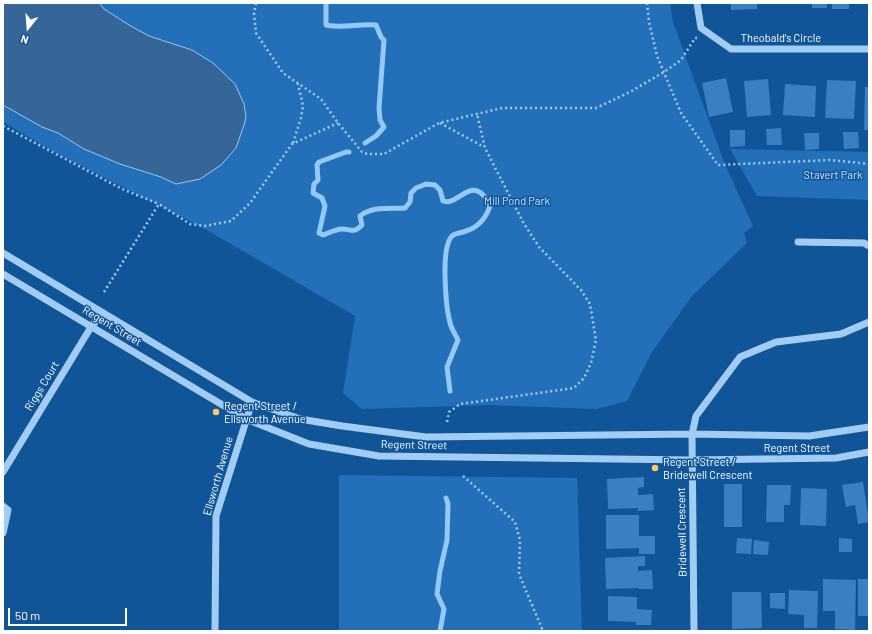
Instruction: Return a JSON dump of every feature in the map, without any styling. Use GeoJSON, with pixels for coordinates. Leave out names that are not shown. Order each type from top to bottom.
{"type":"FeatureCollection","features":[{"type":"Feature","properties":{"kind":"street","name":"Theobald's Circle"},"geometry":{"type":"LineString","coordinates":[[697,3],[701,28],[731,48],[869,49]]}},
{"type":"Feature","properties":{"kind":"street"},"geometry":{"type":"LineString","coordinates":[[798,242],[864,243],[869,246]]}},
{"type":"Feature","properties":{"kind":"street","name":"Regent Street"},"geometry":{"type":"LineString","coordinates":[[3,253],[252,402],[300,419],[426,437],[692,434],[809,436],[869,427]]}},
{"type":"Feature","properties":{"kind":"street","name":"Regent Street"},"geometry":{"type":"LineString","coordinates":[[3,274],[246,419],[309,444],[379,456],[692,460],[836,458],[869,452]]}},
{"type":"Feature","properties":{"kind":"street","name":"Riggs Court"},"geometry":{"type":"LineString","coordinates":[[3,472],[91,327],[102,313]]}},
{"type":"Feature","properties":{"kind":"street","name":"Bridewell Crescent"},"geometry":{"type":"LineString","coordinates":[[694,631],[692,434],[696,416],[740,357],[776,342],[841,334],[869,322]]}},
{"type":"Feature","properties":{"kind":"street","name":"Ellsworth Avenue"},"geometry":{"type":"LineString","coordinates":[[215,631],[216,516],[252,402]]}},
{"type":"Feature","properties":{"kind":"street"},"geometry":{"type":"LineString","coordinates":[[3,506],[8,510],[3,533]]}},
{"type":"Feature","properties":{"kind":"path"},"geometry":{"type":"LineString","coordinates":[[256,3],[254,14],[256,33],[283,73],[321,99],[338,123],[362,152],[367,154],[384,154],[439,123],[502,108],[596,108],[630,92],[681,60],[695,38],[716,38]]}},
{"type":"Feature","properties":{"kind":"path"},"geometry":{"type":"LineString","coordinates":[[648,3],[649,22],[657,56],[681,113],[718,165],[830,160],[869,164]]}},
{"type":"Feature","properties":{"kind":"path"},"geometry":{"type":"LineString","coordinates":[[3,126],[122,189],[159,204],[190,224],[205,226],[230,221],[250,203],[292,144],[301,118],[303,106],[298,83]]}},
{"type":"Feature","properties":{"kind":"path"},"geometry":{"type":"LineString","coordinates":[[447,422],[449,412],[460,404],[574,388],[584,378],[591,363],[596,340],[590,304],[581,290],[539,247],[523,222],[485,148],[476,114]]}},
{"type":"Feature","properties":{"kind":"path"},"geometry":{"type":"LineString","coordinates":[[292,144],[338,123]]}},
{"type":"Feature","properties":{"kind":"path"},"geometry":{"type":"LineString","coordinates":[[439,123],[485,148]]}},
{"type":"Feature","properties":{"kind":"path"},"geometry":{"type":"LineString","coordinates":[[104,292],[159,204]]}},
{"type":"Feature","properties":{"kind":"path"},"geometry":{"type":"LineString","coordinates":[[462,476],[515,522],[520,540],[519,574],[543,631]]}},
{"type":"Feature","properties":{"kind":"green space","name":"Mill Pond Park"},"geometry":{"type":"Polygon","coordinates":[[[3,3],[670,3],[673,22],[724,162],[753,226],[744,233],[747,243],[692,296],[652,352],[627,401],[597,409],[489,405],[362,409],[343,393],[355,316],[205,229],[56,153],[3,122],[3,3]]]}},
{"type":"Feature","properties":{"kind":"green space","name":"Stavert Park"},"geometry":{"type":"Polygon","coordinates":[[[730,149],[869,152],[869,200],[757,196],[730,149]]]}},
{"type":"Feature","properties":{"kind":"green space"},"geometry":{"type":"Polygon","coordinates":[[[339,475],[577,478],[582,631],[339,631],[339,475]]]}},
{"type":"Feature","properties":{"kind":"shaded area"},"geometry":{"type":"Polygon","coordinates":[[[3,3],[99,3],[104,9],[149,36],[192,50],[213,63],[235,84],[244,104],[246,117],[236,148],[221,165],[200,179],[176,184],[161,177],[120,164],[84,149],[58,133],[42,127],[3,105],[3,3]]]}},
{"type":"Feature","properties":{"kind":"building"},"geometry":{"type":"Polygon","coordinates":[[[731,3],[757,3],[757,9],[731,10],[731,3]]]}},
{"type":"Feature","properties":{"kind":"building"},"geometry":{"type":"Polygon","coordinates":[[[812,3],[827,3],[827,8],[812,8],[812,3]]]}},
{"type":"Feature","properties":{"kind":"building"},"geometry":{"type":"Polygon","coordinates":[[[832,3],[849,3],[849,9],[832,9],[832,3]]]}},
{"type":"Feature","properties":{"kind":"building"},"geometry":{"type":"Polygon","coordinates":[[[726,78],[733,112],[709,117],[702,83],[726,78]]]}},
{"type":"Feature","properties":{"kind":"building"},"geometry":{"type":"Polygon","coordinates":[[[768,79],[771,115],[747,117],[744,81],[768,79]]]}},
{"type":"Feature","properties":{"kind":"building"},"geometry":{"type":"Polygon","coordinates":[[[827,80],[856,81],[854,119],[825,118],[827,80]]]}},
{"type":"Feature","properties":{"kind":"building"},"geometry":{"type":"Polygon","coordinates":[[[785,84],[816,86],[815,117],[783,115],[785,84]]]}},
{"type":"Feature","properties":{"kind":"building"},"geometry":{"type":"Polygon","coordinates":[[[865,87],[869,87],[869,130],[864,130],[865,87]]]}},
{"type":"Feature","properties":{"kind":"building"},"geometry":{"type":"Polygon","coordinates":[[[781,128],[782,145],[767,145],[766,129],[781,128]]]}},
{"type":"Feature","properties":{"kind":"building"},"geometry":{"type":"Polygon","coordinates":[[[730,130],[745,130],[745,146],[730,147],[730,130]]]}},
{"type":"Feature","properties":{"kind":"building"},"geometry":{"type":"Polygon","coordinates":[[[843,132],[858,132],[859,148],[844,149],[843,132]]]}},
{"type":"Feature","properties":{"kind":"building"},"geometry":{"type":"Polygon","coordinates":[[[804,133],[819,133],[819,149],[805,150],[804,133]]]}},
{"type":"Feature","properties":{"kind":"building"},"geometry":{"type":"Polygon","coordinates":[[[644,477],[644,487],[638,488],[638,495],[653,494],[654,510],[638,511],[638,508],[608,509],[607,479],[644,477]]]}},
{"type":"Feature","properties":{"kind":"building"},"geometry":{"type":"Polygon","coordinates":[[[863,482],[869,522],[858,524],[855,505],[846,507],[842,485],[863,482]]]}},
{"type":"Feature","properties":{"kind":"building"},"geometry":{"type":"Polygon","coordinates":[[[724,484],[742,484],[742,527],[724,527],[724,484]]]}},
{"type":"Feature","properties":{"kind":"building"},"geometry":{"type":"Polygon","coordinates":[[[767,485],[791,485],[790,505],[784,505],[784,522],[766,522],[767,485]]]}},
{"type":"Feature","properties":{"kind":"building"},"geometry":{"type":"Polygon","coordinates":[[[801,488],[827,489],[826,526],[800,525],[801,488]]]}},
{"type":"Feature","properties":{"kind":"building"},"geometry":{"type":"Polygon","coordinates":[[[606,515],[639,515],[639,536],[655,536],[655,554],[639,554],[639,548],[606,549],[606,515]]]}},
{"type":"Feature","properties":{"kind":"building"},"geometry":{"type":"Polygon","coordinates":[[[737,538],[752,539],[751,554],[736,553],[737,538]]]}},
{"type":"Feature","properties":{"kind":"building"},"geometry":{"type":"Polygon","coordinates":[[[839,538],[852,539],[852,552],[839,552],[839,538]]]}},
{"type":"Feature","properties":{"kind":"building"},"geometry":{"type":"Polygon","coordinates":[[[754,540],[769,542],[768,555],[753,554],[754,540]]]}},
{"type":"Feature","properties":{"kind":"building"},"geometry":{"type":"Polygon","coordinates":[[[645,556],[645,566],[638,566],[638,571],[652,570],[653,589],[606,589],[605,558],[645,556]]]}},
{"type":"Feature","properties":{"kind":"building"},"geometry":{"type":"Polygon","coordinates":[[[823,579],[856,580],[855,630],[835,629],[835,611],[823,611],[823,579]]]}},
{"type":"Feature","properties":{"kind":"building"},"geometry":{"type":"Polygon","coordinates":[[[858,579],[869,579],[869,616],[858,616],[858,579]]]}},
{"type":"Feature","properties":{"kind":"building"},"geometry":{"type":"Polygon","coordinates":[[[789,590],[818,591],[817,628],[804,628],[804,615],[788,614],[789,590]]]}},
{"type":"Feature","properties":{"kind":"building"},"geometry":{"type":"Polygon","coordinates":[[[732,592],[761,592],[762,628],[732,629],[732,592]]]}},
{"type":"Feature","properties":{"kind":"building"},"geometry":{"type":"Polygon","coordinates":[[[770,593],[785,593],[785,609],[770,608],[770,593]]]}},
{"type":"Feature","properties":{"kind":"building"},"geometry":{"type":"Polygon","coordinates":[[[608,596],[637,597],[637,609],[652,610],[651,625],[636,625],[636,622],[608,621],[608,596]]]}},
{"type":"Feature","properties":{"kind":"waterway"},"geometry":{"type":"LineString","coordinates":[[326,3],[326,25],[376,25],[381,37],[384,40],[379,108],[380,120],[384,127],[376,136],[365,143]]}},
{"type":"Feature","properties":{"kind":"waterway"},"geometry":{"type":"LineString","coordinates":[[349,152],[319,162],[317,165],[318,180],[314,184],[313,193],[322,198],[325,206],[319,233],[323,235],[340,229],[356,229],[362,225],[360,216],[376,209],[405,208],[410,202],[411,193],[416,188],[426,184],[435,185],[440,190],[443,201],[448,202],[473,190],[478,191],[484,196],[490,206],[484,218],[475,227],[453,235],[448,243],[445,266],[447,307],[451,326],[458,340],[447,367],[450,391]]}},
{"type":"Feature","properties":{"kind":"waterway"},"geometry":{"type":"LineString","coordinates":[[440,631],[444,609],[437,594],[440,571],[447,540],[448,504],[446,498]]}},
{"type":"Feature","properties":{"kind":"place","name":"Regent Street / Ellsworth Avenue"},"geometry":{"type":"Point","coordinates":[216,412]}},
{"type":"Feature","properties":{"kind":"place","name":"Regent Street / Bridewell Crescent"},"geometry":{"type":"Point","coordinates":[655,468]}}]}
